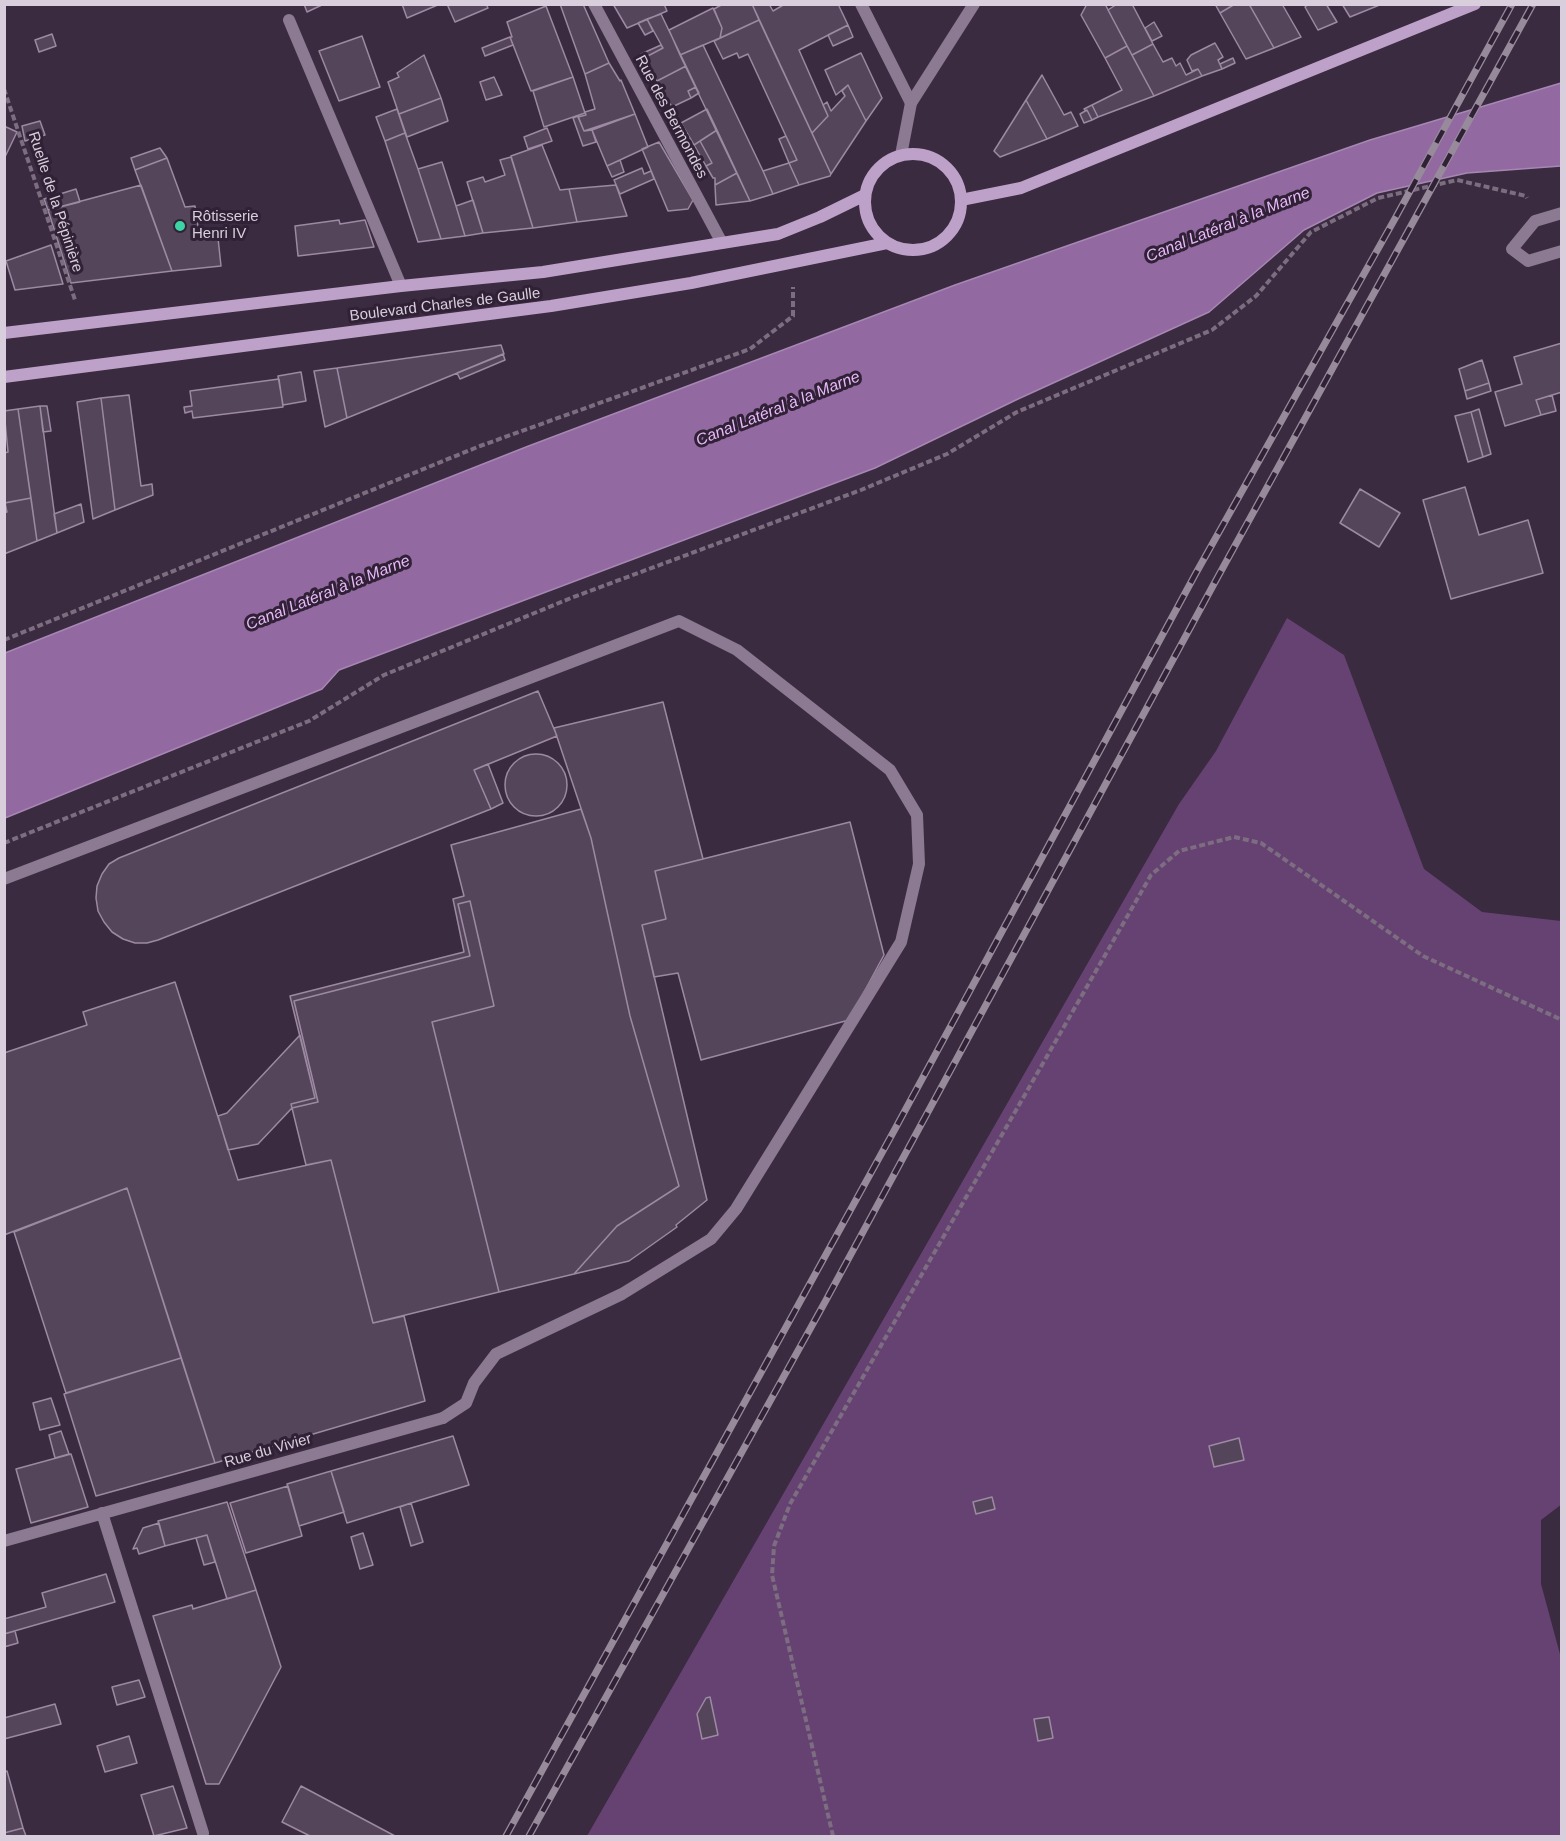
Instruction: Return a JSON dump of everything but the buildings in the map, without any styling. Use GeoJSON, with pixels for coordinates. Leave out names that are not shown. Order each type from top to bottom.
{"type":"FeatureCollection","features":[{"type":"Feature","properties":{"kind":"main road"},"geometry":{"type":"LineString","coordinates":[[962,200],[1021,188],[1475,4]]}},
{"type":"Feature","properties":{"kind":"main road"},"geometry":{"type":"LineString","coordinates":[[917,154],[932,158],[946,166],[955,179],[962,200],[955,225],[946,237],[933,246],[917,250],[901,249],[887,243],[876,234],[865,209],[870,181],[888,161],[901,155],[917,154]]}},
{"type":"Feature","properties":{"kind":"main road","name":"Boulevard Charles de Gaulle"},"geometry":{"type":"LineString","coordinates":[[4,333],[401,286],[543,272],[778,234],[866,195]]}},
{"type":"Feature","properties":{"kind":"main road","name":"Boulevard Charles de Gaulle"},"geometry":{"type":"LineString","coordinates":[[4,377],[551,306],[691,283],[887,243]]}},
{"type":"Feature","properties":{"kind":"street","name":"Rue des Bermondes"},"geometry":{"type":"LineString","coordinates":[[594,4],[722,243]]}},
{"type":"Feature","properties":{"kind":"street"},"geometry":{"type":"LineString","coordinates":[[861,4],[911,103]]}},
{"type":"Feature","properties":{"kind":"street"},"geometry":{"type":"LineString","coordinates":[[901,155],[911,103],[974,4]]}},
{"type":"Feature","properties":{"kind":"street"},"geometry":{"type":"LineString","coordinates":[[289,20],[401,286]]}},
{"type":"Feature","properties":{"kind":"street"},"geometry":{"type":"LineString","coordinates":[[1562,213],[1535,221],[1512,249],[1528,261],[1562,251]]}},
{"type":"Feature","properties":{"kind":"street","name":"Rue du Vivier"},"geometry":{"type":"LineString","coordinates":[[4,879],[679,621],[737,650],[890,770],[917,815],[919,864],[901,942],[736,1209],[711,1239],[622,1294],[496,1354],[474,1383],[466,1403],[442,1418],[4,1541]]}},
{"type":"Feature","properties":{"kind":"street"},"geometry":{"type":"LineString","coordinates":[[102,1514],[202,1835]]}},
{"type":"Feature","properties":{"kind":"path","name":"Ruelle de la Pépinière"},"geometry":{"type":"LineString","coordinates":[[4,89],[82,323]]}},
{"type":"Feature","properties":{"kind":"path"},"geometry":{"type":"LineString","coordinates":[[4,843],[309,721],[384,675],[571,598],[861,490],[946,454],[1017,412],[1212,330],[1256,296],[1311,231],[1378,198],[1457,180],[1526,196],[1535,221]]}},
{"type":"Feature","properties":{"kind":"path"},"geometry":{"type":"LineString","coordinates":[[4,640],[480,446],[750,348],[793,316],[793,285],[787,262]]}},
{"type":"Feature","properties":{"kind":"path"},"geometry":{"type":"LineString","coordinates":[[833,1836],[772,1575],[774,1546],[789,1504],[1151,875],[1179,851],[1234,837],[1261,843],[1423,956],[1562,1020]]}},
{"type":"Feature","properties":{"kind":"shaded area"},"geometry":{"type":"Polygon","coordinates":[[[1287,618],[1344,655],[1424,869],[1482,912],[1561,921],[1562,1504],[1541,1520],[1541,1584],[1561,1658],[1561,1836],[587,1836],[1179,804],[1216,751],[1287,618]]]}},
{"type":"Feature","properties":{"kind":"water","name":"Canal Latéral à la Marne"},"geometry":{"type":"Polygon","coordinates":[[[1561,83],[1561,166],[1467,173],[1377,193],[1304,230],[1209,312],[1018,399],[875,468],[339,670],[322,689],[5,818],[5,653],[526,447],[955,285],[1370,140],[1561,83]]]}},
{"type":"Feature","properties":{"kind":"railway"},"geometry":{"type":"LineString","coordinates":[[506,1836],[895,1129],[1196,573],[1397,215],[1512,4]]}},
{"type":"Feature","properties":{"kind":"railway"},"geometry":{"type":"LineString","coordinates":[[529,1836],[825,1302],[1215,582],[1533,4]]}},
{"type":"Feature","properties":{"kind":"place","name":"Rôtisserie Henri IV"},"geometry":{"type":"Point","coordinates":[180,226]}}]}
